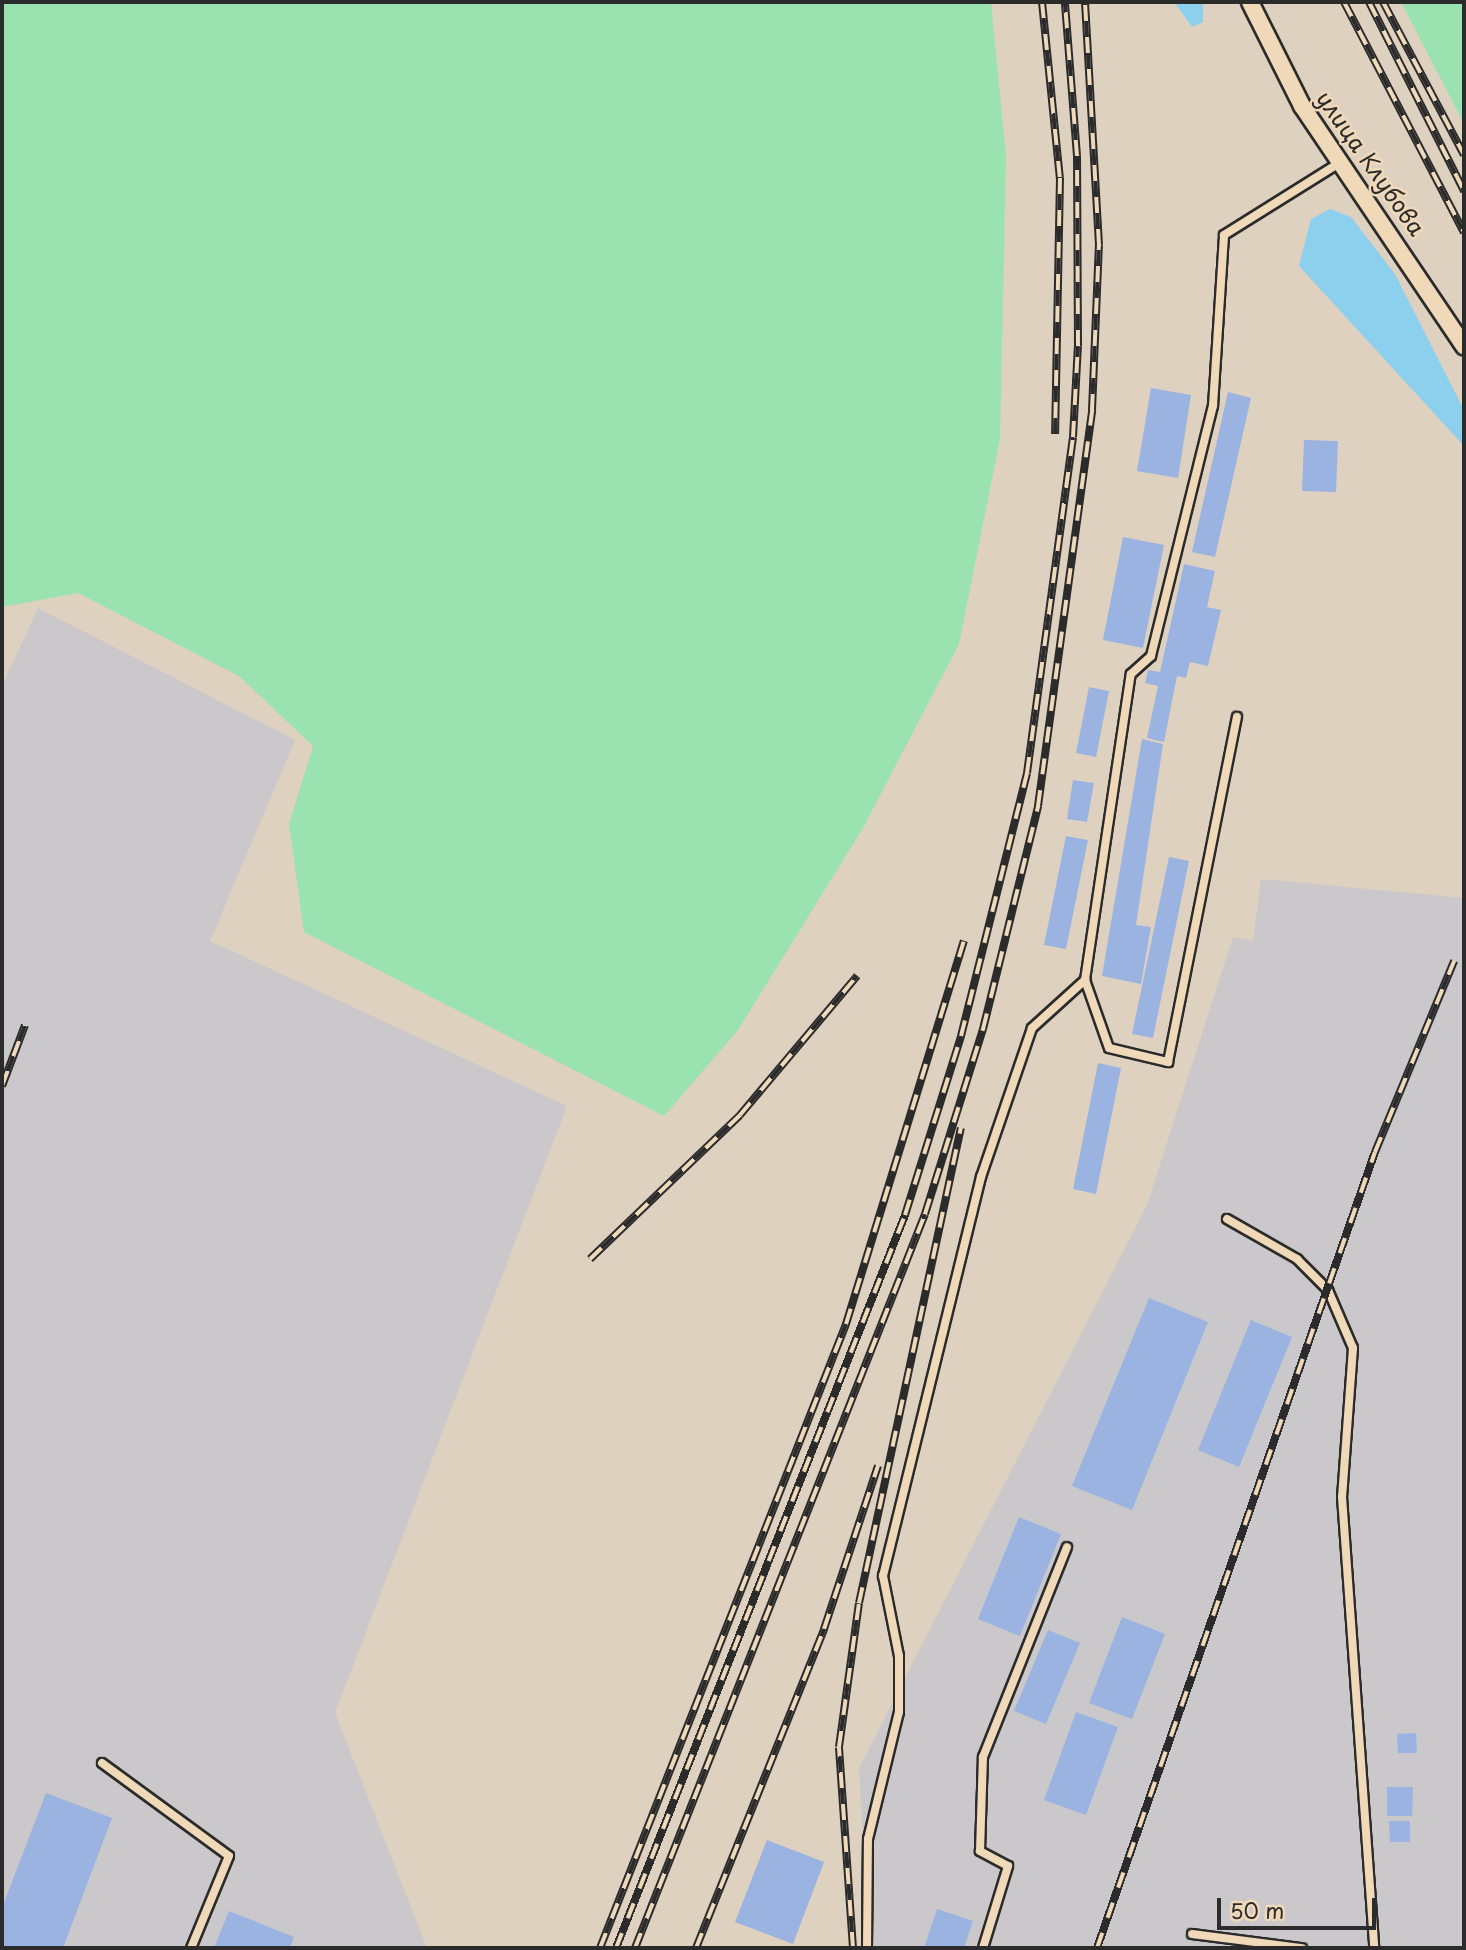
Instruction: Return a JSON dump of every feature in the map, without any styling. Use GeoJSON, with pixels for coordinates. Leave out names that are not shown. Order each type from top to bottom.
{"type":"FeatureCollection","features":[{"type":"Feature","properties":{"kind":"street","name":"улица Клубова"},"geometry":{"type":"LineString","coordinates":[[1250,2],[1278,65],[1464,346]]}},
{"type":"Feature","properties":{"kind":"lane"},"geometry":{"type":"LineString","coordinates":[[1237,717],[1168,1062],[1109,1048],[1085,981],[1131,674],[1152,656],[1213,406],[1224,234],[1341,162]]}},
{"type":"Feature","properties":{"kind":"lane"},"geometry":{"type":"LineString","coordinates":[[867,1948],[868,1839],[899,1712],[898,1656],[883,1576],[981,1177],[1032,1028],[1085,981]]}},
{"type":"Feature","properties":{"kind":"lane"},"geometry":{"type":"LineString","coordinates":[[1227,1219],[1297,1259],[1328,1290],[1353,1348],[1342,1497],[1374,1948]]}},
{"type":"Feature","properties":{"kind":"lane"},"geometry":{"type":"LineString","coordinates":[[983,1948],[1008,1866],[980,1851],[983,1757],[1067,1547]]}},
{"type":"Feature","properties":{"kind":"lane"},"geometry":{"type":"LineString","coordinates":[[102,1763],[229,1856],[191,1948]]}},
{"type":"Feature","properties":{"kind":"lane"},"geometry":{"type":"LineString","coordinates":[[1192,1934],[1302,1948]]}},
{"type":"Feature","properties":{"kind":"shaded area"},"geometry":{"type":"Polygon","coordinates":[[[38,608],[295,740],[210,941],[567,1106],[335,1713],[427,1948],[2,1948],[2,686],[38,608]]]}},
{"type":"Feature","properties":{"kind":"shaded area"},"geometry":{"type":"Polygon","coordinates":[[[1261,879],[1463,898],[1464,1948],[869,1948],[859,1768],[1147,1205],[1233,937],[1253,941],[1261,879]]]}},
{"type":"Feature","properties":{"kind":"green space"},"geometry":{"type":"Polygon","coordinates":[[[2,2],[991,2],[1006,156],[1000,439],[959,644],[863,828],[738,1030],[664,1116],[304,932],[289,824],[313,746],[239,676],[78,593],[2,607],[2,2]]]}},
{"type":"Feature","properties":{"kind":"green space"},"geometry":{"type":"Polygon","coordinates":[[[1401,2],[1464,2],[1464,125],[1459,114],[1401,2]]]}},
{"type":"Feature","properties":{"kind":"water"},"geometry":{"type":"Polygon","coordinates":[[[1174,2],[1203,2],[1203,22],[1192,27],[1174,2]]]}},
{"type":"Feature","properties":{"kind":"water"},"geometry":{"type":"Polygon","coordinates":[[[1330,209],[1351,217],[1395,274],[1464,410],[1464,446],[1299,266],[1311,219],[1330,209]]]}},
{"type":"Feature","properties":{"kind":"building"},"geometry":{"type":"Polygon","coordinates":[[[1151,388],[1191,395],[1178,478],[1137,471],[1151,388]]]}},
{"type":"Feature","properties":{"kind":"building"},"geometry":{"type":"Polygon","coordinates":[[[1228,392],[1251,398],[1215,557],[1192,552],[1228,392]]]}},
{"type":"Feature","properties":{"kind":"building"},"geometry":{"type":"Polygon","coordinates":[[[1304,440],[1338,441],[1336,492],[1302,491],[1304,440]]]}},
{"type":"Feature","properties":{"kind":"building"},"geometry":{"type":"Polygon","coordinates":[[[1123,537],[1164,545],[1143,648],[1103,640],[1123,537]]]}},
{"type":"Feature","properties":{"kind":"building"},"geometry":{"type":"Polygon","coordinates":[[[1184,564],[1215,571],[1207,607],[1221,610],[1208,666],[1190,662],[1186,678],[1177,676],[1164,742],[1147,738],[1158,686],[1145,683],[1148,670],[1160,672],[1184,564]]]}},
{"type":"Feature","properties":{"kind":"building"},"geometry":{"type":"Polygon","coordinates":[[[1089,687],[1109,691],[1096,757],[1076,753],[1089,687]]]}},
{"type":"Feature","properties":{"kind":"building"},"geometry":{"type":"Polygon","coordinates":[[[1142,739],[1163,744],[1136,925],[1151,927],[1141,984],[1102,976],[1142,739]]]}},
{"type":"Feature","properties":{"kind":"building"},"geometry":{"type":"Polygon","coordinates":[[[1073,780],[1094,783],[1087,822],[1067,819],[1073,780]]]}},
{"type":"Feature","properties":{"kind":"building"},"geometry":{"type":"Polygon","coordinates":[[[1066,836],[1088,840],[1066,949],[1044,945],[1066,836]]]}},
{"type":"Feature","properties":{"kind":"building"},"geometry":{"type":"Polygon","coordinates":[[[1169,857],[1189,861],[1153,1038],[1132,1034],[1169,857]]]}},
{"type":"Feature","properties":{"kind":"building"},"geometry":{"type":"Polygon","coordinates":[[[1098,1063],[1121,1068],[1096,1194],[1073,1189],[1098,1063]]]}},
{"type":"Feature","properties":{"kind":"building"},"geometry":{"type":"Polygon","coordinates":[[[1149,1298],[1208,1322],[1132,1510],[1072,1486],[1149,1298]]]}},
{"type":"Feature","properties":{"kind":"building"},"geometry":{"type":"Polygon","coordinates":[[[1251,1320],[1292,1337],[1239,1467],[1198,1450],[1251,1320]]]}},
{"type":"Feature","properties":{"kind":"building"},"geometry":{"type":"Polygon","coordinates":[[[1019,1517],[1061,1534],[1020,1636],[978,1619],[1019,1517]]]}},
{"type":"Feature","properties":{"kind":"building"},"geometry":{"type":"Polygon","coordinates":[[[1122,1617],[1165,1634],[1132,1719],[1089,1703],[1122,1617]]]}},
{"type":"Feature","properties":{"kind":"building"},"geometry":{"type":"Polygon","coordinates":[[[1048,1630],[1080,1643],[1046,1724],[1014,1711],[1048,1630]]]}},
{"type":"Feature","properties":{"kind":"building"},"geometry":{"type":"Polygon","coordinates":[[[1076,1712],[1118,1727],[1086,1815],[1044,1800],[1076,1712]]]}},
{"type":"Feature","properties":{"kind":"building"},"geometry":{"type":"Polygon","coordinates":[[[1416,1733],[1417,1753],[1398,1753],[1397,1734],[1416,1733]]]}},
{"type":"Feature","properties":{"kind":"building"},"geometry":{"type":"Polygon","coordinates":[[[1387,1787],[1413,1787],[1412,1816],[1387,1816],[1387,1787]]]}},
{"type":"Feature","properties":{"kind":"building"},"geometry":{"type":"Polygon","coordinates":[[[46,1793],[112,1818],[63,1948],[2,1948],[2,1908],[46,1793]]]}},
{"type":"Feature","properties":{"kind":"building"},"geometry":{"type":"Polygon","coordinates":[[[1389,1821],[1410,1821],[1410,1842],[1390,1842],[1389,1821]]]}},
{"type":"Feature","properties":{"kind":"building"},"geometry":{"type":"Polygon","coordinates":[[[767,1840],[824,1862],[793,1944],[735,1922],[767,1840]]]}},
{"type":"Feature","properties":{"kind":"building"},"geometry":{"type":"Polygon","coordinates":[[[937,1909],[973,1921],[964,1948],[924,1948],[937,1909]]]}},
{"type":"Feature","properties":{"kind":"building"},"geometry":{"type":"Polygon","coordinates":[[[229,1911],[294,1937],[290,1948],[214,1948],[229,1911]]]}},
{"type":"Feature","properties":{"kind":"railway"},"geometry":{"type":"LineString","coordinates":[[1042,2],[1060,178],[1055,434]]}},
{"type":"Feature","properties":{"kind":"railway"},"geometry":{"type":"LineString","coordinates":[[616,1948],[905,1215],[961,1036],[1027,773],[1073,437],[1078,346],[1077,156],[1065,2]]}},
{"type":"Feature","properties":{"kind":"railway"},"geometry":{"type":"LineString","coordinates":[[635,1948],[925,1214],[983,1029],[1038,806],[1092,410],[1099,245],[1085,2]]}},
{"type":"Feature","properties":{"kind":"railway"},"geometry":{"type":"LineString","coordinates":[[1344,2],[1464,233]]}},
{"type":"Feature","properties":{"kind":"railway"},"geometry":{"type":"LineString","coordinates":[[1369,2],[1464,191]]}},
{"type":"Feature","properties":{"kind":"railway"},"geometry":{"type":"LineString","coordinates":[[1383,2],[1464,155]]}},
{"type":"Feature","properties":{"kind":"railway"},"geometry":{"type":"LineString","coordinates":[[600,1948],[846,1324],[964,941]]}},
{"type":"Feature","properties":{"kind":"railway"},"geometry":{"type":"LineString","coordinates":[[1097,1948],[1375,1152],[1454,961]]}},
{"type":"Feature","properties":{"kind":"railway"},"geometry":{"type":"LineString","coordinates":[[590,1259],[740,1115],[857,976]]}},
{"type":"Feature","properties":{"kind":"railway"},"geometry":{"type":"LineString","coordinates":[[2,1086],[25,1025]]}},
{"type":"Feature","properties":{"kind":"railway"},"geometry":{"type":"LineString","coordinates":[[853,1948],[839,1747],[859,1603],[961,1128]]}},
{"type":"Feature","properties":{"kind":"railway"},"geometry":{"type":"LineString","coordinates":[[696,1948],[824,1629],[878,1466]]}}]}
